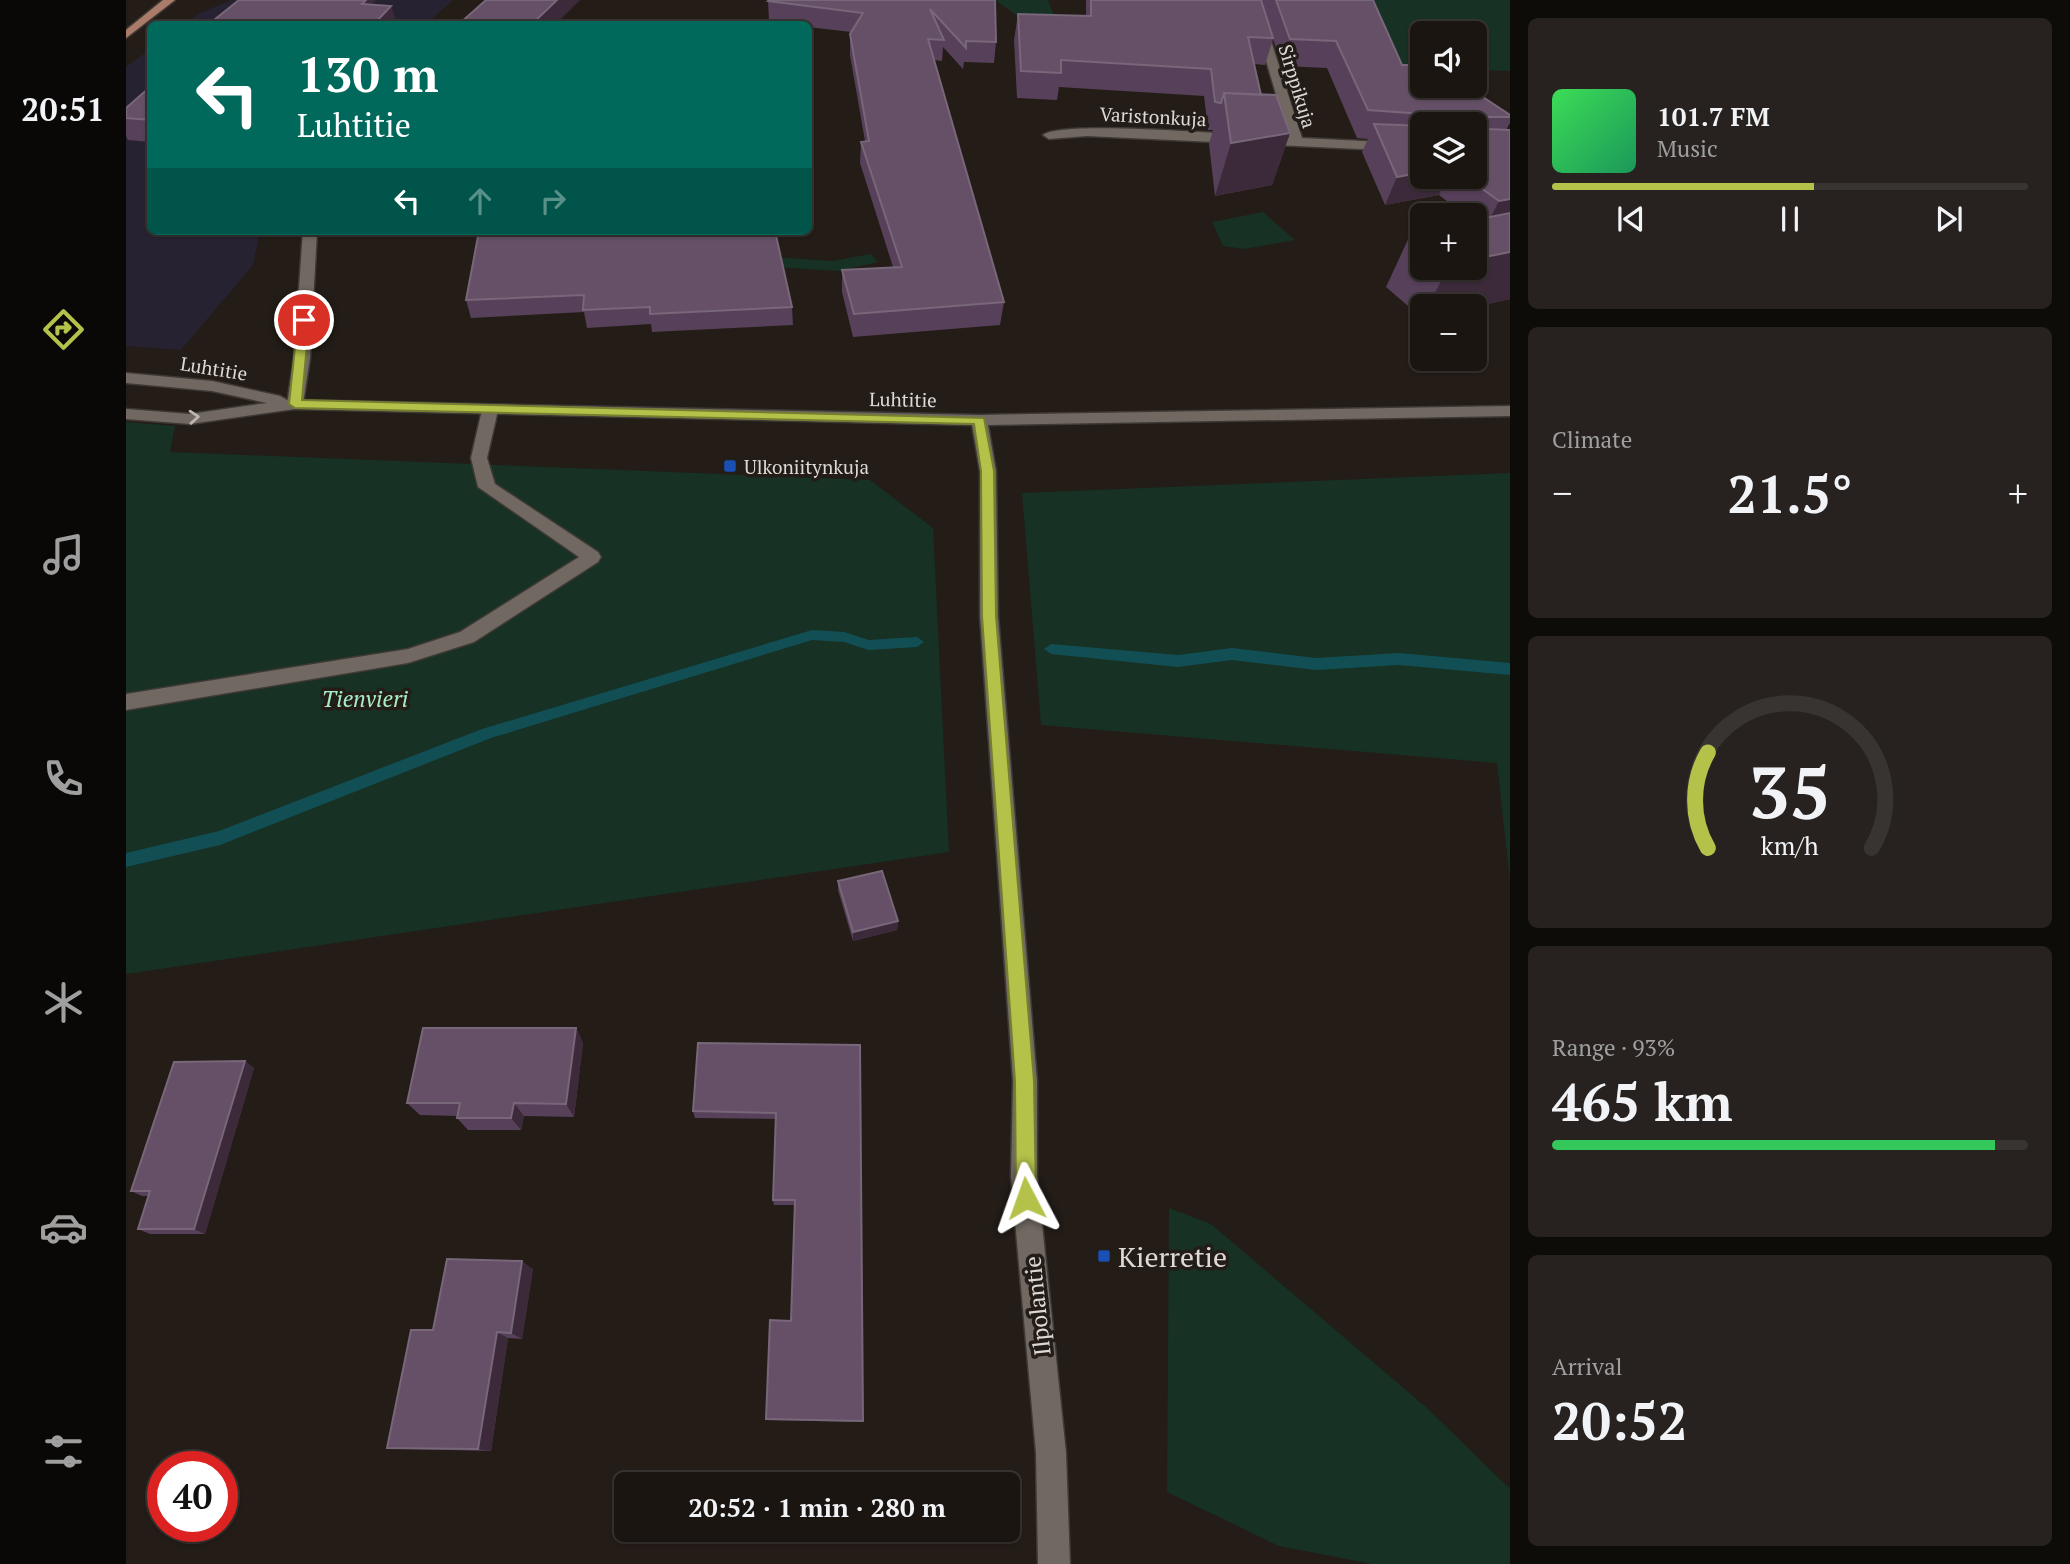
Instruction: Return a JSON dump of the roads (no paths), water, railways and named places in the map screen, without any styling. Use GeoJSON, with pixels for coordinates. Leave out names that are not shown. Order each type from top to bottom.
{"type":"FeatureCollection","features":[{"type":"Feature","properties":{"kind":"main road"},"geometry":{"type":"LineString","coordinates":[[126,35],[170,0]]}},
{"type":"Feature","properties":{"kind":"street","name":"Sirppikuja"},"geometry":{"type":"LineString","coordinates":[[1253,0],[1297,143]]}},
{"type":"Feature","properties":{"kind":"street","name":"Varistonkuja"},"geometry":{"type":"LineString","coordinates":[[1049,135],[1087,132],[1410,147]]}},
{"type":"Feature","properties":{"kind":"street"},"geometry":{"type":"LineString","coordinates":[[295,404],[302,358],[310,235]]}},
{"type":"Feature","properties":{"kind":"street","name":"Luhtitie"},"geometry":{"type":"LineString","coordinates":[[126,378],[212,386],[295,404]]}},
{"type":"Feature","properties":{"kind":"street","name":"Luhtitie"},"geometry":{"type":"LineString","coordinates":[[126,414],[190,419],[295,404],[979,421],[1510,411]]}},
{"type":"Feature","properties":{"kind":"street"},"geometry":{"type":"LineString","coordinates":[[126,702],[408,656],[467,636],[592,558],[487,487],[479,458],[490,410]]}},
{"type":"Feature","properties":{"kind":"street","name":"Ilpolantie"},"geometry":{"type":"LineString","coordinates":[[979,421],[988,471],[989,616],[1025,1081],[1024,1176],[1051,1453],[1054,1564]]}},
{"type":"Feature","properties":{"kind":"waterway"},"geometry":{"type":"LineString","coordinates":[[126,860],[220,838],[487,733],[812,635],[844,637],[869,645],[917,642]]}},
{"type":"Feature","properties":{"kind":"waterway"},"geometry":{"type":"LineString","coordinates":[[1051,649],[1178,661],[1232,654],[1316,664],[1399,659],[1510,669]]}},
{"type":"Feature","properties":{"kind":"place","name":"Ulkoniitynkuja"},"geometry":{"type":"Point","coordinates":[730,466]}},
{"type":"Feature","properties":{"kind":"place","name":"Kierretie"},"geometry":{"type":"Point","coordinates":[1104,1256]}},
{"type":"Feature","properties":{"kind":"park label","name":"Tienvieri"},"geometry":{"type":"Point","coordinates":[365,698]}}]}
